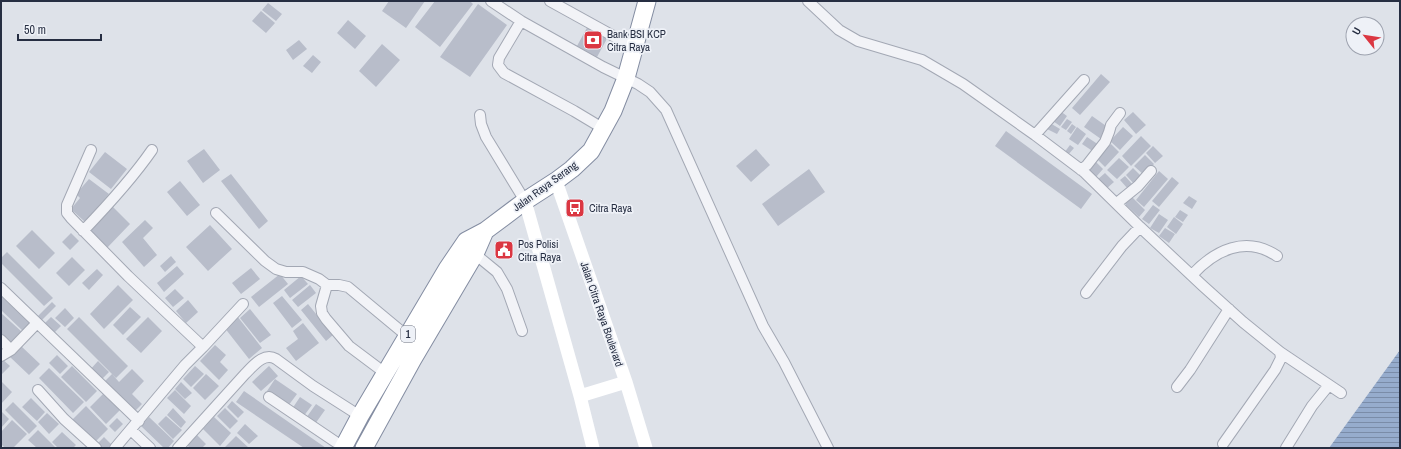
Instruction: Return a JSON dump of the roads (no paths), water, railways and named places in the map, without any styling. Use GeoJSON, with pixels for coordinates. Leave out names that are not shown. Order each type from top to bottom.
{"type":"FeatureCollection","features":[{"type":"Feature","properties":{"kind":"highway","name":"Jalan Raya Serang"},"geometry":{"type":"LineString","coordinates":[[343,447],[447,269],[466,241],[485,231],[525,201],[556,181],[572,169],[591,150],[613,111],[626,78],[647,1]]}},
{"type":"Feature","properties":{"kind":"highway","name":"Jalan Raya Serang"},"geometry":{"type":"LineString","coordinates":[[364,448],[413,359],[475,254],[485,231]]}},
{"type":"Feature","properties":{"kind":"main road","name":"Jalan Citra Raya Boulevard"},"geometry":{"type":"LineString","coordinates":[[556,181],[626,382],[646,448]]}},
{"type":"Feature","properties":{"kind":"main road"},"geometry":{"type":"LineString","coordinates":[[525,201],[580,396],[593,448]]}},
{"type":"Feature","properties":{"kind":"main road"},"geometry":{"type":"LineString","coordinates":[[580,396],[626,382]]}},
{"type":"Feature","properties":{"kind":"street"},"geometry":{"type":"LineString","coordinates":[[491,1],[521,21],[650,92],[666,110],[763,326],[784,362],[828,448]]}},
{"type":"Feature","properties":{"kind":"street"},"geometry":{"type":"LineString","coordinates":[[550,1],[635,48]]}},
{"type":"Feature","properties":{"kind":"street"},"geometry":{"type":"LineString","coordinates":[[808,1],[839,30],[858,41],[922,60],[963,84],[1035,135],[1081,170],[1229,310],[1280,352],[1341,393]]}},
{"type":"Feature","properties":{"kind":"street"},"geometry":{"type":"LineString","coordinates":[[521,21],[499,58],[498,65],[504,73],[604,129]]}},
{"type":"Feature","properties":{"kind":"street"},"geometry":{"type":"LineString","coordinates":[[1035,135],[1084,80]]}},
{"type":"Feature","properties":{"kind":"street"},"geometry":{"type":"LineString","coordinates":[[1081,170],[1087,165],[1105,142],[1110,125],[1120,113]]}},
{"type":"Feature","properties":{"kind":"street"},"geometry":{"type":"LineString","coordinates":[[480,115],[481,124],[486,137],[525,201]]}},
{"type":"Feature","properties":{"kind":"street"},"geometry":{"type":"LineString","coordinates":[[91,150],[67,205],[67,213],[128,276],[203,347]]}},
{"type":"Feature","properties":{"kind":"street"},"geometry":{"type":"LineString","coordinates":[[83,231],[120,192],[140,168],[152,150]]}},
{"type":"Feature","properties":{"kind":"street"},"geometry":{"type":"LineString","coordinates":[[1117,203],[1138,186],[1151,171]]}},
{"type":"Feature","properties":{"kind":"street"},"geometry":{"type":"LineString","coordinates":[[216,212],[260,256],[276,269],[286,272],[303,272],[320,279],[327,285],[339,284],[348,287],[407,336]]}},
{"type":"Feature","properties":{"kind":"street"},"geometry":{"type":"LineString","coordinates":[[1086,293],[1122,246],[1140,227]]}},
{"type":"Feature","properties":{"kind":"street"},"geometry":{"type":"LineString","coordinates":[[1192,275],[1200,266],[1220,252],[1232,248],[1244,246],[1260,247],[1277,256]]}},
{"type":"Feature","properties":{"kind":"street"},"geometry":{"type":"LineString","coordinates":[[475,254],[496,272],[507,289],[522,331]]}},
{"type":"Feature","properties":{"kind":"street"},"geometry":{"type":"LineString","coordinates":[[327,285],[321,306],[322,313],[349,346],[385,373]]}},
{"type":"Feature","properties":{"kind":"street"},"geometry":{"type":"LineString","coordinates":[[1,288],[139,421]]}},
{"type":"Feature","properties":{"kind":"street"},"geometry":{"type":"LineString","coordinates":[[115,448],[185,365],[243,304]]}},
{"type":"Feature","properties":{"kind":"street"},"geometry":{"type":"LineString","coordinates":[[1177,387],[1194,364],[1229,310]]}},
{"type":"Feature","properties":{"kind":"street"},"geometry":{"type":"LineString","coordinates":[[1,356],[11,350],[37,323]]}},
{"type":"Feature","properties":{"kind":"street"},"geometry":{"type":"LineString","coordinates":[[1,340],[11,350]]}},
{"type":"Feature","properties":{"kind":"street"},"geometry":{"type":"LineString","coordinates":[[1223,444],[1275,370],[1281,358],[1280,352]]}},
{"type":"Feature","properties":{"kind":"street"},"geometry":{"type":"LineString","coordinates":[[178,448],[255,364],[264,358],[272,356],[313,386],[360,416]]}},
{"type":"Feature","properties":{"kind":"street"},"geometry":{"type":"LineString","coordinates":[[1286,448],[1312,406],[1329,385]]}},
{"type":"Feature","properties":{"kind":"street"},"geometry":{"type":"LineString","coordinates":[[38,390],[64,419],[96,448]]}},
{"type":"Feature","properties":{"kind":"street"},"geometry":{"type":"LineString","coordinates":[[269,397],[343,447]]}},
{"type":"Feature","properties":{"kind":"street"},"geometry":{"type":"LineString","coordinates":[[131,430],[150,448]]}},
{"type":"Feature","properties":{"kind":"water"},"geometry":{"type":"Polygon","coordinates":[[[1400,350],[1400,448],[1329,448],[1400,350]]]}},
{"type":"Feature","properties":{"kind":"place","name":"Bank BSI KCP Citra Raya"},"geometry":{"type":"Point","coordinates":[593,40]}},
{"type":"Feature","properties":{"kind":"place","name":"Citra Raya"},"geometry":{"type":"Point","coordinates":[575,208]}},
{"type":"Feature","properties":{"kind":"place","name":"Pos Polisi Citra Raya"},"geometry":{"type":"Point","coordinates":[504,250]}}]}
